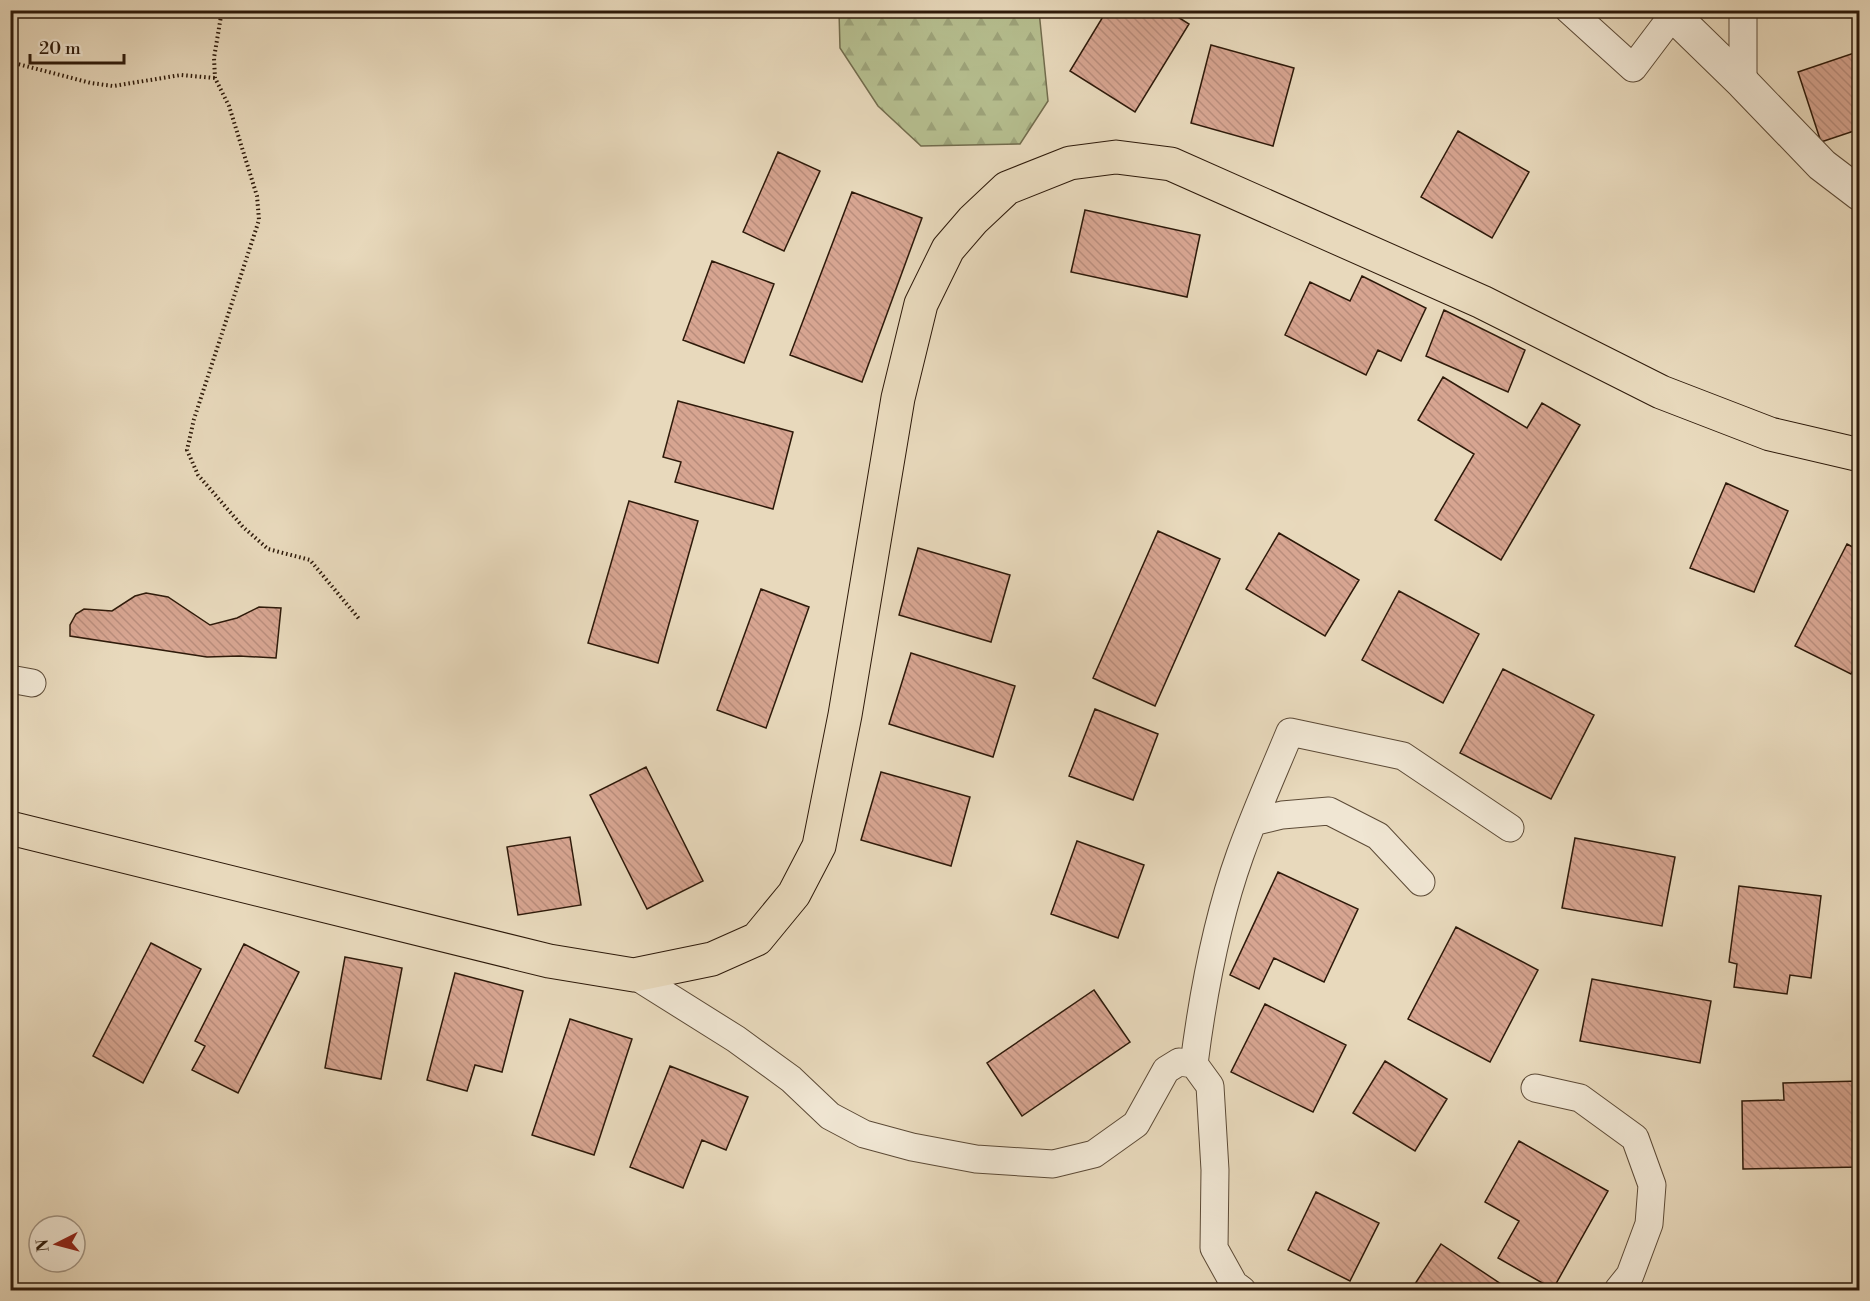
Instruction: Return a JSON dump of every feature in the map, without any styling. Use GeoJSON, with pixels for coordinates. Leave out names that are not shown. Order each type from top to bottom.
{"type":"FeatureCollection","features":[{"type":"Feature","properties":{"kind":"main road"},"geometry":{"type":"LineString","coordinates":[[10,828],[549,961],[634,975],[712,959],[757,939],[794,894],[819,846],[845,715],[898,398],[921,304],[948,249],[973,219],[1007,188],[1070,163],[1116,157],[1170,164],[1482,302],[1661,392],[1770,434],[1860,455]]}},
{"type":"Feature","properties":{"kind":"street"},"geometry":{"type":"LineString","coordinates":[[1569,10],[1633,68],[1671,13],[1743,82],[1822,165],[1860,194]]}},
{"type":"Feature","properties":{"kind":"street"},"geometry":{"type":"LineString","coordinates":[[1743,10],[1743,82]]}},
{"type":"Feature","properties":{"kind":"street"},"geometry":{"type":"LineString","coordinates":[[1242,1290],[1234,1284],[1214,1248],[1215,1170],[1210,1086],[1194,1064],[1199,1018],[1215,939],[1239,855],[1290,732],[1403,756],[1510,828]]}},
{"type":"Feature","properties":{"kind":"street"},"geometry":{"type":"LineString","coordinates":[[1253,822],[1282,815],[1329,811],[1378,836],[1421,882]]}},
{"type":"Feature","properties":{"kind":"street"},"geometry":{"type":"LineString","coordinates":[[634,975],[736,1039],[791,1078],[830,1116],[864,1134],[912,1147],[976,1160],[1053,1164],[1094,1154],[1136,1124],[1166,1071],[1179,1062],[1194,1064]]}},
{"type":"Feature","properties":{"kind":"street"},"geometry":{"type":"LineString","coordinates":[[1535,1088],[1580,1098],[1635,1138],[1653,1185],[1649,1224],[1630,1275],[1618,1290]]}},
{"type":"Feature","properties":{"kind":"path"},"geometry":{"type":"LineString","coordinates":[[222,10],[214,58],[215,78],[229,106],[254,185],[259,220],[187,450],[198,475],[243,527],[268,549],[310,560],[360,620]]}},
{"type":"Feature","properties":{"kind":"path"},"geometry":{"type":"LineString","coordinates":[[10,62],[91,83],[113,86],[181,75],[215,78]]}},
{"type":"Feature","properties":{"kind":"green space"},"geometry":{"type":"Polygon","coordinates":[[[839,11],[1039,11],[1048,101],[1020,144],[921,146],[878,106],[840,48],[839,11]]]}},
{"type":"Feature","properties":{"kind":"building"},"geometry":{"type":"Polygon","coordinates":[[[1107,10],[1167,10],[1189,24],[1135,112],[1070,71],[1107,10]]]}},
{"type":"Feature","properties":{"kind":"building"},"geometry":{"type":"Polygon","coordinates":[[[1211,45],[1294,68],[1273,146],[1191,123],[1211,45]]]}},
{"type":"Feature","properties":{"kind":"building"},"geometry":{"type":"Polygon","coordinates":[[[1860,51],[1860,129],[1821,142],[1798,72],[1860,51]]]}},
{"type":"Feature","properties":{"kind":"building"},"geometry":{"type":"Polygon","coordinates":[[[1458,131],[1529,172],[1492,238],[1421,197],[1458,131]]]}},
{"type":"Feature","properties":{"kind":"building"},"geometry":{"type":"Polygon","coordinates":[[[778,152],[820,171],[784,251],[743,232],[778,152]]]}},
{"type":"Feature","properties":{"kind":"building"},"geometry":{"type":"Polygon","coordinates":[[[852,192],[922,218],[862,382],[790,355],[852,192]]]}},
{"type":"Feature","properties":{"kind":"building"},"geometry":{"type":"Polygon","coordinates":[[[1085,210],[1200,235],[1187,297],[1071,272],[1085,210]]]}},
{"type":"Feature","properties":{"kind":"building"},"geometry":{"type":"Polygon","coordinates":[[[712,261],[774,284],[744,363],[683,340],[712,261]]]}},
{"type":"Feature","properties":{"kind":"building"},"geometry":{"type":"Polygon","coordinates":[[[1362,276],[1426,308],[1401,361],[1378,350],[1366,375],[1285,335],[1310,282],[1350,301],[1362,276]]]}},
{"type":"Feature","properties":{"kind":"building"},"geometry":{"type":"Polygon","coordinates":[[[1444,310],[1525,350],[1508,392],[1426,356],[1444,310]]]}},
{"type":"Feature","properties":{"kind":"building"},"geometry":{"type":"Polygon","coordinates":[[[1443,377],[1527,428],[1542,403],[1580,425],[1501,560],[1435,520],[1474,454],[1418,420],[1443,377]]]}},
{"type":"Feature","properties":{"kind":"building"},"geometry":{"type":"Polygon","coordinates":[[[678,401],[793,432],[773,509],[675,482],[681,462],[663,457],[678,401]]]}},
{"type":"Feature","properties":{"kind":"building"},"geometry":{"type":"Polygon","coordinates":[[[1726,483],[1788,511],[1754,592],[1690,568],[1726,483]]]}},
{"type":"Feature","properties":{"kind":"building"},"geometry":{"type":"Polygon","coordinates":[[[629,501],[698,521],[658,663],[588,643],[629,501]]]}},
{"type":"Feature","properties":{"kind":"building"},"geometry":{"type":"Polygon","coordinates":[[[1158,531],[1220,559],[1155,706],[1093,678],[1158,531]]]}},
{"type":"Feature","properties":{"kind":"building"},"geometry":{"type":"Polygon","coordinates":[[[1279,533],[1359,580],[1325,636],[1246,589],[1279,533]]]}},
{"type":"Feature","properties":{"kind":"building"},"geometry":{"type":"Polygon","coordinates":[[[1847,544],[1860,551],[1860,658],[1851,674],[1795,646],[1847,544]]]}},
{"type":"Feature","properties":{"kind":"building"},"geometry":{"type":"Polygon","coordinates":[[[918,548],[1010,575],[991,642],[899,615],[918,548]]]}},
{"type":"Feature","properties":{"kind":"building"},"geometry":{"type":"Polygon","coordinates":[[[761,589],[809,607],[766,728],[717,710],[761,589]]]}},
{"type":"Feature","properties":{"kind":"building"},"geometry":{"type":"Polygon","coordinates":[[[1399,591],[1479,634],[1443,703],[1362,660],[1399,591]]]}},
{"type":"Feature","properties":{"kind":"building"},"geometry":{"type":"Polygon","coordinates":[[[146,593],[168,597],[210,625],[237,618],[259,607],[281,608],[276,658],[207,657],[70,636],[70,625],[76,614],[84,609],[112,611],[135,596],[146,593]]]}},
{"type":"Feature","properties":{"kind":"building"},"geometry":{"type":"Polygon","coordinates":[[[911,653],[1015,686],[993,757],[889,724],[911,653]]]}},
{"type":"Feature","properties":{"kind":"building"},"geometry":{"type":"Polygon","coordinates":[[[1503,669],[1594,715],[1551,799],[1460,753],[1503,669]]]}},
{"type":"Feature","properties":{"kind":"building"},"geometry":{"type":"Polygon","coordinates":[[[1095,709],[1158,734],[1133,800],[1069,776],[1095,709]]]}},
{"type":"Feature","properties":{"kind":"building"},"geometry":{"type":"Polygon","coordinates":[[[646,767],[703,881],[647,909],[590,795],[646,767]]]}},
{"type":"Feature","properties":{"kind":"building"},"geometry":{"type":"Polygon","coordinates":[[[881,772],[970,797],[951,866],[861,840],[881,772]]]}},
{"type":"Feature","properties":{"kind":"building"},"geometry":{"type":"Polygon","coordinates":[[[570,837],[581,905],[518,915],[507,847],[570,837]]]}},
{"type":"Feature","properties":{"kind":"building"},"geometry":{"type":"Polygon","coordinates":[[[1575,838],[1675,857],[1662,926],[1562,908],[1575,838]]]}},
{"type":"Feature","properties":{"kind":"building"},"geometry":{"type":"Polygon","coordinates":[[[1077,841],[1144,865],[1118,938],[1051,914],[1077,841]]]}},
{"type":"Feature","properties":{"kind":"building"},"geometry":{"type":"Polygon","coordinates":[[[1278,872],[1358,909],[1324,982],[1274,958],[1259,989],[1230,975],[1278,872]]]}},
{"type":"Feature","properties":{"kind":"building"},"geometry":{"type":"Polygon","coordinates":[[[1739,886],[1821,896],[1811,978],[1790,975],[1787,994],[1734,987],[1737,964],[1729,962],[1739,886]]]}},
{"type":"Feature","properties":{"kind":"building"},"geometry":{"type":"Polygon","coordinates":[[[1456,927],[1538,970],[1490,1062],[1408,1019],[1456,927]]]}},
{"type":"Feature","properties":{"kind":"building"},"geometry":{"type":"Polygon","coordinates":[[[151,943],[201,969],[143,1083],[93,1056],[151,943]]]}},
{"type":"Feature","properties":{"kind":"building"},"geometry":{"type":"Polygon","coordinates":[[[244,944],[299,972],[238,1093],[192,1070],[205,1046],[195,1041],[244,944]]]}},
{"type":"Feature","properties":{"kind":"building"},"geometry":{"type":"Polygon","coordinates":[[[345,957],[402,968],[381,1079],[325,1068],[345,957]]]}},
{"type":"Feature","properties":{"kind":"building"},"geometry":{"type":"Polygon","coordinates":[[[455,973],[523,991],[502,1072],[475,1065],[467,1091],[427,1080],[455,973]]]}},
{"type":"Feature","properties":{"kind":"building"},"geometry":{"type":"Polygon","coordinates":[[[1592,979],[1711,1001],[1700,1063],[1580,1041],[1592,979]]]}},
{"type":"Feature","properties":{"kind":"building"},"geometry":{"type":"Polygon","coordinates":[[[1094,990],[1130,1042],[1022,1116],[987,1063],[1094,990]]]}},
{"type":"Feature","properties":{"kind":"building"},"geometry":{"type":"Polygon","coordinates":[[[1265,1004],[1346,1045],[1313,1112],[1231,1072],[1265,1004]]]}},
{"type":"Feature","properties":{"kind":"building"},"geometry":{"type":"Polygon","coordinates":[[[570,1019],[632,1039],[594,1155],[532,1135],[570,1019]]]}},
{"type":"Feature","properties":{"kind":"building"},"geometry":{"type":"Polygon","coordinates":[[[1385,1061],[1447,1099],[1415,1151],[1353,1113],[1385,1061]]]}},
{"type":"Feature","properties":{"kind":"building"},"geometry":{"type":"Polygon","coordinates":[[[670,1066],[748,1097],[726,1150],[702,1140],[683,1188],[630,1167],[670,1066]]]}},
{"type":"Feature","properties":{"kind":"building"},"geometry":{"type":"Polygon","coordinates":[[[1860,1081],[1860,1167],[1743,1169],[1742,1101],[1784,1100],[1783,1083],[1860,1081]]]}},
{"type":"Feature","properties":{"kind":"building"},"geometry":{"type":"Polygon","coordinates":[[[1519,1141],[1608,1191],[1553,1289],[1498,1258],[1519,1221],[1485,1202],[1519,1141]]]}},
{"type":"Feature","properties":{"kind":"building"},"geometry":{"type":"Polygon","coordinates":[[[1316,1192],[1379,1223],[1350,1281],[1288,1250],[1316,1192]]]}},
{"type":"Feature","properties":{"kind":"building"},"geometry":{"type":"Polygon","coordinates":[[[1441,1244],[1510,1290],[1411,1290],[1441,1244]]]}}]}
